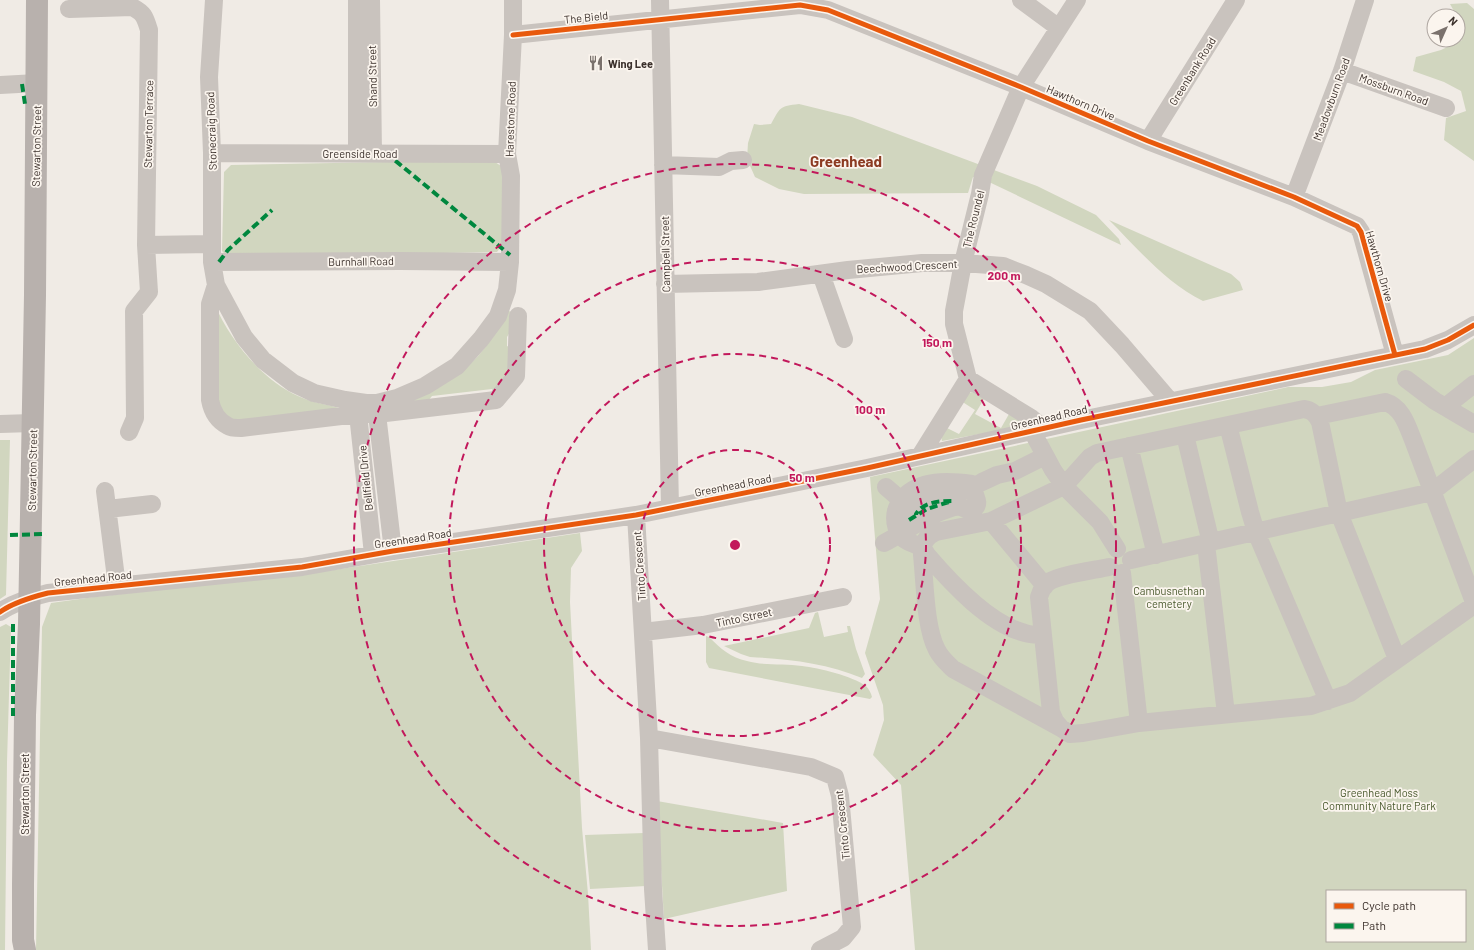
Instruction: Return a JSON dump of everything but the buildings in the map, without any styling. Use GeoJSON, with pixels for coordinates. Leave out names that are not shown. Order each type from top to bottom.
{"type":"FeatureCollection","features":[{"type":"Feature","properties":{"kind":"main road","name":"Stewarton Street"},"geometry":{"type":"LineString","coordinates":[[23,947],[25,715],[30,598],[35,302],[37,0]]}},
{"type":"Feature","properties":{"kind":"street","name":"Stonecraig Road"},"geometry":{"type":"LineString","coordinates":[[214,0],[209,77],[212,153],[212,262],[216,285]]}},
{"type":"Feature","properties":{"kind":"street","name":"Shand Street"},"geometry":{"type":"LineString","coordinates":[[357,0],[365,153]]}},
{"type":"Feature","properties":{"kind":"street","name":"Shand Street"},"geometry":{"type":"LineString","coordinates":[[365,153],[371,0]]}},
{"type":"Feature","properties":{"kind":"street","name":"Harestone Road"},"geometry":{"type":"LineString","coordinates":[[377,408],[425,386],[457,366],[481,339],[498,316],[507,290],[510,262],[511,176],[507,154],[514,35],[513,0]]}},
{"type":"Feature","properties":{"kind":"street","name":"Campbell Street"},"geometry":{"type":"LineString","coordinates":[[660,0],[670,508]]}},
{"type":"Feature","properties":{"kind":"street"},"geometry":{"type":"LineString","coordinates":[[1021,0],[1059,28]]}},
{"type":"Feature","properties":{"kind":"street","name":"The Roundel"},"geometry":{"type":"LineString","coordinates":[[968,379],[954,324],[954,311],[963,263],[984,175],[1021,88],[1077,0]]}},
{"type":"Feature","properties":{"kind":"street","name":"Greenbank Road"},"geometry":{"type":"LineString","coordinates":[[1148,141],[1236,0]]}},
{"type":"Feature","properties":{"kind":"street","name":"Meadowburn Road"},"geometry":{"type":"LineString","coordinates":[[1294,196],[1342,71],[1365,0]]}},
{"type":"Feature","properties":{"kind":"street","name":"Hawthorn Drive"},"geometry":{"type":"LineString","coordinates":[[660,19],[800,6],[828,10],[1148,141],[1294,196],[1357,226],[1361,232],[1395,355]]}},
{"type":"Feature","properties":{"kind":"street","name":"Stewarton Terrace"},"geometry":{"type":"LineString","coordinates":[[69,9],[132,7],[141,12],[146,20],[149,30],[146,245],[149,292],[134,311],[135,418],[129,432]]}},
{"type":"Feature","properties":{"kind":"street","name":"The Bield"},"geometry":{"type":"LineString","coordinates":[[514,35],[660,19]]}},
{"type":"Feature","properties":{"kind":"street","name":"Mossburn Road"},"geometry":{"type":"LineString","coordinates":[[1342,71],[1446,108]]}},
{"type":"Feature","properties":{"kind":"street"},"geometry":{"type":"LineString","coordinates":[[0,84],[37,83]]}},
{"type":"Feature","properties":{"kind":"street","name":"Greenside Road"},"geometry":{"type":"LineString","coordinates":[[212,153],[507,154]]}},
{"type":"Feature","properties":{"kind":"street"},"geometry":{"type":"LineString","coordinates":[[663,165],[719,167],[731,161],[743,160]]}},
{"type":"Feature","properties":{"kind":"street"},"geometry":{"type":"LineString","coordinates":[[146,245],[212,244]]}},
{"type":"Feature","properties":{"kind":"street","name":"Burnhall Road"},"geometry":{"type":"LineString","coordinates":[[212,262],[510,262]]}},
{"type":"Feature","properties":{"kind":"street","name":"Beechwood Crescent"},"geometry":{"type":"LineString","coordinates":[[665,284],[758,282],[848,270],[922,263],[963,263],[1003,266],[1046,284],[1090,311],[1122,345],[1170,402]]}},
{"type":"Feature","properties":{"kind":"street"},"geometry":{"type":"LineString","coordinates":[[821,274],[844,339]]}},
{"type":"Feature","properties":{"kind":"street"},"geometry":{"type":"LineString","coordinates":[[216,285],[210,304],[210,400],[211,409],[218,418],[229,427],[241,428],[357,408],[496,400],[516,376],[518,316]]}},
{"type":"Feature","properties":{"kind":"street"},"geometry":{"type":"LineString","coordinates":[[216,285],[244,337],[262,360],[293,384],[357,408]]}},
{"type":"Feature","properties":{"kind":"street","name":"Greenhead Road"},"geometry":{"type":"LineString","coordinates":[[0,612],[5,608],[30,598],[48,593],[302,567],[373,554],[636,515],[867,468],[1037,430],[1425,349],[1448,340],[1474,325]]}},
{"type":"Feature","properties":{"kind":"street"},"geometry":{"type":"LineString","coordinates":[[920,456],[968,379],[1031,418],[1037,430],[1045,456],[1064,486],[1100,522],[1117,549],[1123,549],[1128,552],[1121,567],[1140,723]]}},
{"type":"Feature","properties":{"kind":"street"},"geometry":{"type":"LineString","coordinates":[[1406,379],[1444,407],[1474,424]]}},
{"type":"Feature","properties":{"kind":"street"},"geometry":{"type":"LineString","coordinates":[[1444,407],[1474,384]]}},
{"type":"Feature","properties":{"kind":"street"},"geometry":{"type":"LineString","coordinates":[[1317,416],[1385,402],[1391,404],[1402,415],[1413,440],[1474,603],[1397,659],[1350,693],[1311,706],[1140,723],[1070,734],[953,669],[944,661],[938,652],[930,632],[922,548],[928,536],[936,532],[991,521],[1064,486],[1090,457],[1098,453],[1304,409],[1310,410],[1317,416],[1320,422],[1339,513],[1397,659]]}},
{"type":"Feature","properties":{"kind":"street","name":"Bellfield Drive"},"geometry":{"type":"LineString","coordinates":[[357,408],[373,554]]}},
{"type":"Feature","properties":{"kind":"street","name":"Bellfield Drive"},"geometry":{"type":"LineString","coordinates":[[377,408],[393,551]]}},
{"type":"Feature","properties":{"kind":"street"},"geometry":{"type":"LineString","coordinates":[[0,424],[32,423]]}},
{"type":"Feature","properties":{"kind":"street"},"geometry":{"type":"LineString","coordinates":[[1228,425],[1256,532],[1328,701]]}},
{"type":"Feature","properties":{"kind":"street"},"geometry":{"type":"LineString","coordinates":[[1185,435],[1209,543],[1226,714]]}},
{"type":"Feature","properties":{"kind":"street"},"geometry":{"type":"LineString","coordinates":[[1129,446],[1156,555]]}},
{"type":"Feature","properties":{"kind":"street"},"geometry":{"type":"LineString","coordinates":[[897,514],[909,520],[910,511],[919,501],[926,498],[967,490],[997,476],[1015,471],[1045,456]]}},
{"type":"Feature","properties":{"kind":"street"},"geometry":{"type":"LineString","coordinates":[[1061,728],[1055,721],[1051,712],[1039,597],[1041,590],[1048,582],[1059,578],[1121,567],[1156,555],[1432,492],[1474,459]]}},
{"type":"Feature","properties":{"kind":"street"},"geometry":{"type":"LineString","coordinates":[[897,514],[930,484],[942,482],[967,490]]}},
{"type":"Feature","properties":{"kind":"street"},"geometry":{"type":"LineString","coordinates":[[886,487],[907,541],[922,548],[954,584],[977,606],[994,619],[1026,634],[1043,635]]}},
{"type":"Feature","properties":{"kind":"street"},"geometry":{"type":"LineString","coordinates":[[105,491],[117,586]]}},
{"type":"Feature","properties":{"kind":"street"},"geometry":{"type":"LineString","coordinates":[[108,509],[152,504]]}},
{"type":"Feature","properties":{"kind":"street","name":"Tinto Crescent"},"geometry":{"type":"LineString","coordinates":[[636,515],[649,738],[653,889],[658,950]]}},
{"type":"Feature","properties":{"kind":"street"},"geometry":{"type":"LineString","coordinates":[[991,521],[1044,586]]}},
{"type":"Feature","properties":{"kind":"street","name":"Tinto Street"},"geometry":{"type":"LineString","coordinates":[[643,632],[703,625],[843,597]]}},
{"type":"Feature","properties":{"kind":"street","name":"Tinto Crescent"},"geometry":{"type":"LineString","coordinates":[[649,738],[812,767],[836,778],[840,796],[852,927],[843,938],[820,950]]}},
{"type":"Feature","properties":{"kind":"green space"},"geometry":{"type":"Polygon","coordinates":[[[1467,3],[1474,9],[1474,161],[1444,140],[1446,118],[1466,111],[1461,91],[1444,82],[1413,71],[1416,57],[1445,48],[1466,48],[1466,8],[1452,8],[1450,4],[1467,3]]]}},
{"type":"Feature","properties":{"kind":"green space"},"geometry":{"type":"Polygon","coordinates":[[[799,104],[852,117],[1037,186],[1096,215],[1119,239],[1121,245],[989,182],[973,177],[968,193],[804,194],[779,189],[755,177],[747,159],[748,143],[754,124],[771,124],[776,114],[781,109],[787,106],[799,104]]]}},
{"type":"Feature","properties":{"kind":"green space"},"geometry":{"type":"Polygon","coordinates":[[[492,160],[504,168],[503,244],[497,252],[228,257],[222,251],[224,172],[231,165],[492,160]]]}},
{"type":"Feature","properties":{"kind":"green space"},"geometry":{"type":"Polygon","coordinates":[[[1109,220],[1231,274],[1240,282],[1243,290],[1203,301],[1177,285],[1153,265],[1109,220]]]}},
{"type":"Feature","properties":{"kind":"green space"},"geometry":{"type":"Polygon","coordinates":[[[215,305],[221,318],[238,345],[260,370],[272,380],[285,389],[303,398],[342,409],[233,423],[215,406],[215,305]]]}},
{"type":"Feature","properties":{"kind":"green space"},"geometry":{"type":"Polygon","coordinates":[[[508,311],[513,312],[510,332],[507,337],[507,346],[513,349],[513,375],[494,392],[492,389],[432,396],[428,401],[410,401],[432,391],[462,372],[487,345],[508,311]]]}},
{"type":"Feature","properties":{"kind":"green space","name":"Cambusnethan cemetery"},"geometry":{"type":"Polygon","coordinates":[[[1474,338],[1474,950],[915,950],[901,785],[873,755],[884,720],[883,705],[865,653],[880,599],[870,477],[1288,387],[1322,387],[1351,382],[1375,370],[1448,355],[1474,338]]]}},
{"type":"Feature","properties":{"kind":"green space"},"geometry":{"type":"Polygon","coordinates":[[[972,392],[984,399],[975,414],[1001,428],[1009,414],[1022,421],[1024,426],[942,441],[940,433],[945,427],[959,434],[975,410],[961,401],[966,394],[972,392]]]}},
{"type":"Feature","properties":{"kind":"green space"},"geometry":{"type":"Polygon","coordinates":[[[0,440],[10,440],[6,595],[0,599],[0,440]]]}},
{"type":"Feature","properties":{"kind":"green space"},"geometry":{"type":"Polygon","coordinates":[[[580,533],[582,551],[571,568],[570,602],[582,828],[591,950],[36,950],[42,627],[51,603],[320,572],[580,533]]]}},
{"type":"Feature","properties":{"kind":"green space"},"geometry":{"type":"Polygon","coordinates":[[[818,612],[824,637],[848,632],[847,626],[850,626],[865,674],[862,678],[821,665],[750,657],[724,646],[809,628],[815,613],[818,612]]]}},
{"type":"Feature","properties":{"kind":"green space"},"geometry":{"type":"Polygon","coordinates":[[[6,624],[11,627],[7,762],[5,950],[0,950],[0,627],[6,624]]]}},
{"type":"Feature","properties":{"kind":"green space"},"geometry":{"type":"Polygon","coordinates":[[[706,636],[726,652],[741,660],[754,663],[809,667],[844,676],[866,686],[872,697],[870,699],[709,668],[706,662],[706,636]]]}},
{"type":"Feature","properties":{"kind":"green space"},"geometry":{"type":"Polygon","coordinates":[[[657,801],[783,823],[787,891],[664,919],[657,801]]]}},
{"type":"Feature","properties":{"kind":"green space"},"geometry":{"type":"Polygon","coordinates":[[[644,833],[646,886],[590,889],[585,835],[644,833]]]}},
{"type":"Feature","properties":{"kind":"marked path"},"geometry":{"type":"LineString","coordinates":[[22,84],[25,104]]}},
{"type":"Feature","properties":{"kind":"marked path"},"geometry":{"type":"LineString","coordinates":[[386,153],[510,255]]}},
{"type":"Feature","properties":{"kind":"marked path"},"geometry":{"type":"LineString","coordinates":[[219,262],[228,250],[272,210]]}},
{"type":"Feature","properties":{"kind":"marked path"},"geometry":{"type":"LineString","coordinates":[[909,520],[927,509],[952,501],[932,503],[923,507],[916,515]]}},
{"type":"Feature","properties":{"kind":"marked path"},"geometry":{"type":"LineString","coordinates":[[10,535],[46,534]]}},
{"type":"Feature","properties":{"kind":"marked path"},"geometry":{"type":"LineString","coordinates":[[13,624],[13,716]]}},
{"type":"Feature","properties":{"kind":"cycle path"},"geometry":{"type":"LineString","coordinates":[[513,35],[800,5],[828,10],[1021,87],[1148,141],[1294,197],[1357,226],[1361,232],[1395,355]]}},
{"type":"Feature","properties":{"kind":"cycle path"},"geometry":{"type":"LineString","coordinates":[[0,612],[5,608],[29,598],[48,593],[302,567],[393,551],[636,515],[867,468],[1081,420],[1425,349],[1448,340],[1474,325]]}},
{"type":"Feature","properties":{"kind":"place","name":"Wing Lee"},"geometry":{"type":"Point","coordinates":[596,63]}},
{"type":"Feature","properties":{"kind":"district","name":"Greenhead"},"geometry":{"type":"Point","coordinates":[846,161]}},
{"type":"Feature","properties":{"kind":"park label","name":"Greenhead Moss Community Nature Park"},"geometry":{"type":"Point","coordinates":[1379,798]}}]}
